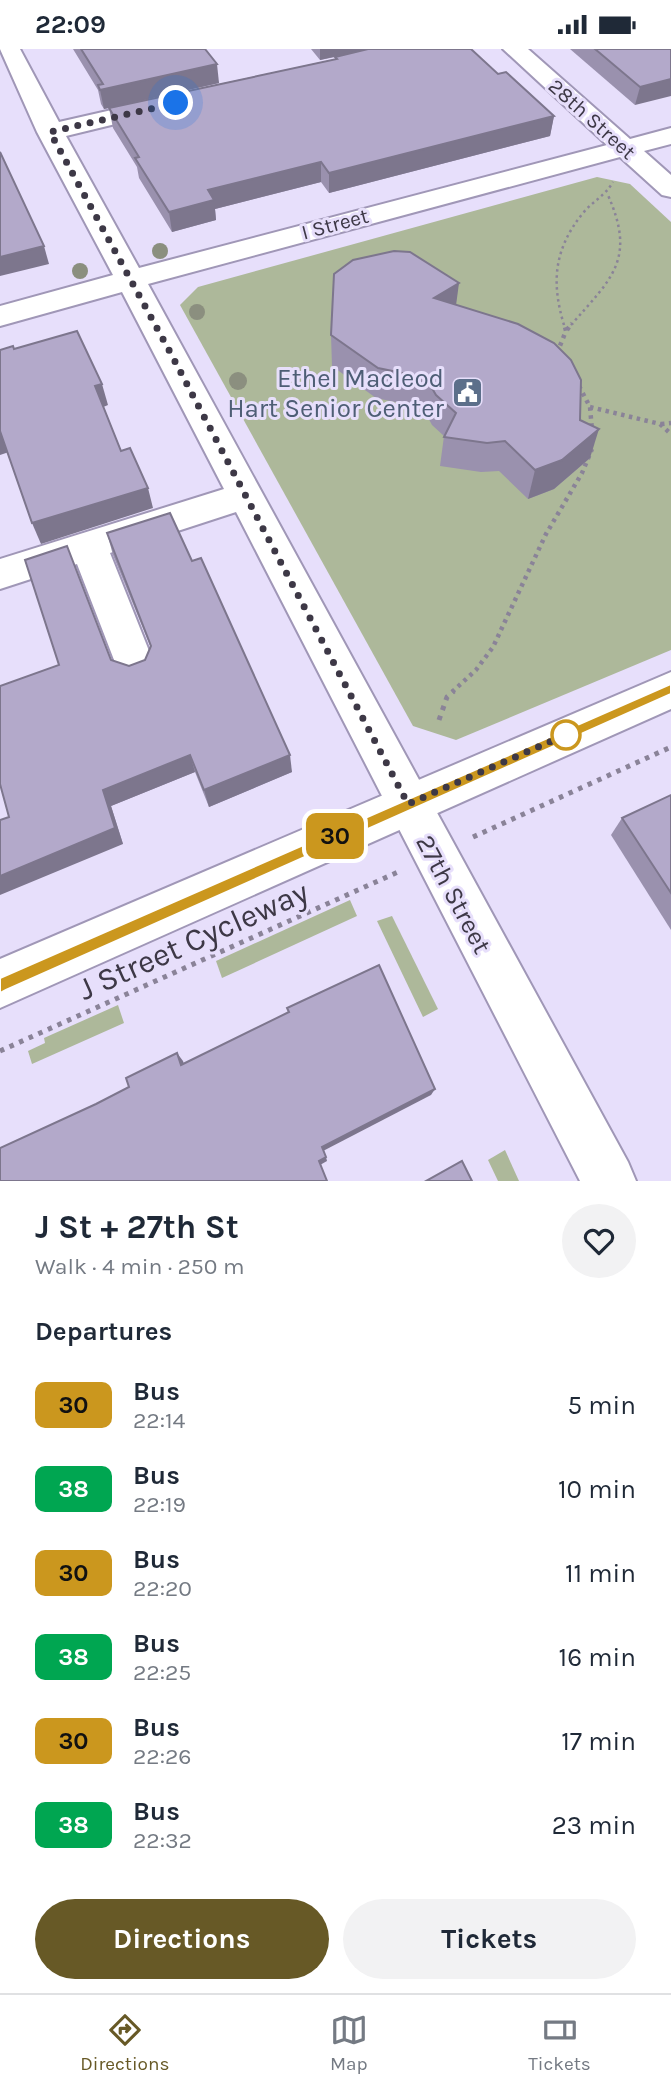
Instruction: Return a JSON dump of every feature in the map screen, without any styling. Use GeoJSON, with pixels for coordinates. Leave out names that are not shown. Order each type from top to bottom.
{"type":"FeatureCollection","features":[{"type":"Feature","properties":{"kind":"street","name":"27th Street"},"geometry":{"type":"LineString","coordinates":[[9,49],[50,132],[609,1181]]}},
{"type":"Feature","properties":{"kind":"street","name":"28th Street"},"geometry":{"type":"LineString","coordinates":[[514,49],[671,189]]}},
{"type":"Feature","properties":{"kind":"street"},"geometry":{"type":"LineString","coordinates":[[50,132],[179,102]]}},
{"type":"Feature","properties":{"kind":"street","name":"I Street"},"geometry":{"type":"LineString","coordinates":[[0,316],[254,246],[671,137]]}},
{"type":"Feature","properties":{"kind":"street"},"geometry":{"type":"LineString","coordinates":[[0,574],[244,496]]}},
{"type":"Feature","properties":{"kind":"street"},"geometry":{"type":"LineString","coordinates":[[88,545],[135,666]]}},
{"type":"Feature","properties":{"kind":"street"},"geometry":{"type":"LineString","coordinates":[[0,984],[671,690]]}},
{"type":"Feature","properties":{"kind":"path"},"geometry":{"type":"LineString","coordinates":[[566,331],[559,308],[556,275],[560,250],[584,212],[607,194],[611,186]]}},
{"type":"Feature","properties":{"kind":"path"},"geometry":{"type":"LineString","coordinates":[[554,361],[566,331],[602,293],[613,276],[622,235],[607,194]]}},
{"type":"Feature","properties":{"kind":"path"},"geometry":{"type":"LineString","coordinates":[[439,720],[447,697],[476,670],[493,647],[546,534],[591,455],[590,407],[576,383]]}},
{"type":"Feature","properties":{"kind":"path"},"geometry":{"type":"LineString","coordinates":[[590,407],[660,424],[671,422]]}},
{"type":"Feature","properties":{"kind":"path"},"geometry":{"type":"LineString","coordinates":[[660,424],[671,434]]}},
{"type":"Feature","properties":{"kind":"path","name":"J Street Cycleway"},"geometry":{"type":"LineString","coordinates":[[0,1051],[671,747]]}},
{"type":"Feature","properties":{"kind":"green space"},"geometry":{"type":"Polygon","coordinates":[[[597,177],[630,184],[671,222],[671,650],[456,740],[413,726],[180,305],[198,287],[597,177]]]}},
{"type":"Feature","properties":{"kind":"green space"},"geometry":{"type":"Polygon","coordinates":[[[350,900],[357,916],[222,978],[216,961],[350,900]]]}},
{"type":"Feature","properties":{"kind":"green space"},"geometry":{"type":"Polygon","coordinates":[[[392,916],[438,1009],[423,1017],[377,921],[392,916]]]}},
{"type":"Feature","properties":{"kind":"green space"},"geometry":{"type":"Polygon","coordinates":[[[118,1005],[124,1023],[32,1064],[28,1051],[45,1043],[44,1038],[118,1005]]]}},
{"type":"Feature","properties":{"kind":"green space"},"geometry":{"type":"Polygon","coordinates":[[[505,1150],[519,1181],[498,1181],[488,1160],[505,1150]]]}},
{"type":"Feature","properties":{"kind":"building"},"geometry":{"type":"Polygon","coordinates":[[[81,49],[205,49],[217,64],[100,90],[98,85],[103,84],[81,49]]]}},
{"type":"Feature","properties":{"kind":"building"},"geometry":{"type":"Polygon","coordinates":[[[368,49],[471,49],[498,74],[506,72],[554,116],[329,173],[321,162],[208,190],[214,200],[169,212],[135,158],[139,157],[109,108],[337,59],[335,57],[368,49]]]}},
{"type":"Feature","properties":{"kind":"building"},"geometry":{"type":"Polygon","coordinates":[[[595,49],[671,49],[671,79],[640,87],[595,49]]]}},
{"type":"Feature","properties":{"kind":"building"},"geometry":{"type":"Polygon","coordinates":[[[0,152],[44,246],[0,257],[0,152]]]}},
{"type":"Feature","properties":{"kind":"building","name":"Ethel Macleod Hart Senior Center"},"geometry":{"type":"Polygon","coordinates":[[[394,251],[410,252],[459,283],[434,298],[518,324],[554,343],[571,360],[581,380],[580,420],[599,429],[562,460],[535,470],[505,441],[487,443],[444,437],[456,413],[436,395],[426,378],[378,368],[331,335],[334,274],[353,260],[394,251]]]}},
{"type":"Feature","properties":{"kind":"building"},"geometry":{"type":"Polygon","coordinates":[[[77,331],[102,384],[95,386],[121,451],[130,448],[148,488],[32,523],[0,431],[0,350],[13,346],[14,349],[77,331]]]}},
{"type":"Feature","properties":{"kind":"building"},"geometry":{"type":"Polygon","coordinates":[[[170,513],[192,561],[201,558],[290,755],[204,790],[190,755],[103,790],[115,828],[0,876],[0,820],[9,817],[0,784],[0,686],[59,665],[25,560],[67,546],[111,660],[129,666],[145,660],[151,646],[107,533],[170,513]]]}},
{"type":"Feature","properties":{"kind":"building"},"geometry":{"type":"Polygon","coordinates":[[[671,795],[671,893],[622,818],[671,795]]]}},
{"type":"Feature","properties":{"kind":"building"},"geometry":{"type":"Polygon","coordinates":[[[379,965],[435,1089],[322,1147],[326,1157],[319,1161],[327,1181],[0,1181],[0,1148],[129,1087],[126,1078],[177,1053],[181,1065],[289,1012],[287,1008],[379,965]]]}},
{"type":"Feature","properties":{"kind":"building"},"geometry":{"type":"Polygon","coordinates":[[[462,1161],[472,1181],[426,1181],[462,1161]]]}},
{"type":"Feature","properties":{"kind":"bus line","name":"30"},"geometry":{"type":"LineString","coordinates":[[0,984],[671,690]]}},
{"type":"Feature","properties":{"kind":"place","name":"Ethel Macleod Hart Senior Center"},"geometry":{"type":"Point","coordinates":[467,393]}},
{"type":"Feature","properties":{"kind":"route"},"geometry":{"type":"LineString","coordinates":[[176,103],[50,132],[170,352],[408,804],[570,733],[566,735]]}}]}
